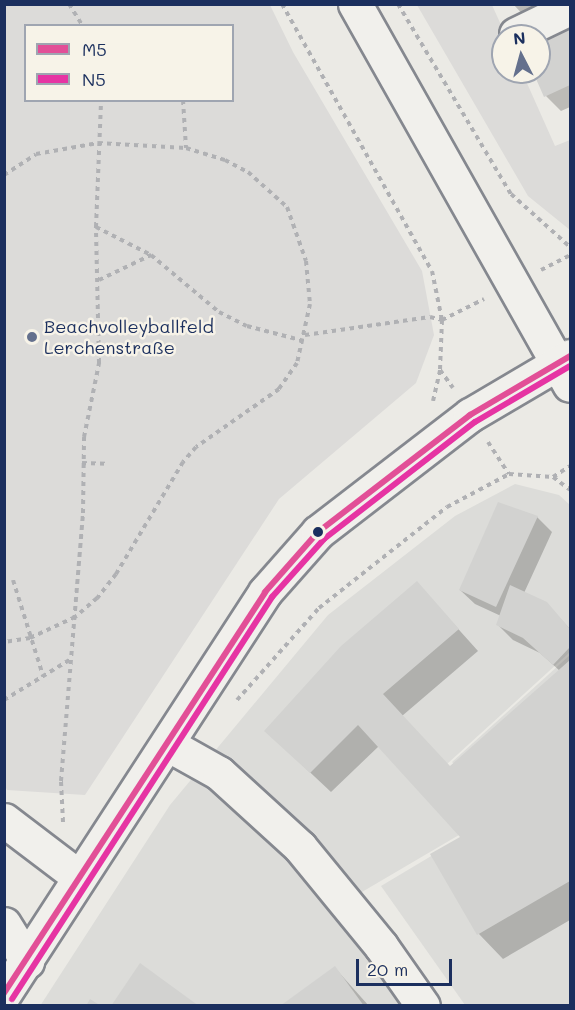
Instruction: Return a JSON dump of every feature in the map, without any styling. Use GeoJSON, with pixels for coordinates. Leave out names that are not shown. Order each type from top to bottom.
{"type":"FeatureCollection","features":[{"type":"Feature","properties":{"kind":"street"},"geometry":{"type":"LineString","coordinates":[[4,994],[79,877],[169,745],[266,592],[318,532],[470,415],[566,368],[356,4]]}},
{"type":"Feature","properties":{"kind":"street"},"geometry":{"type":"LineString","coordinates":[[537,24],[570,8]]}},
{"type":"Feature","properties":{"kind":"street"},"geometry":{"type":"LineString","coordinates":[[169,745],[219,773],[300,847],[381,946],[423,1005]]}},
{"type":"Feature","properties":{"kind":"street"},"geometry":{"type":"LineString","coordinates":[[4,820],[79,877]]}},
{"type":"Feature","properties":{"kind":"street"},"geometry":{"type":"LineString","coordinates":[[4,924],[27,961]]}},
{"type":"Feature","properties":{"kind":"path"},"geometry":{"type":"LineString","coordinates":[[69,4],[82,24]]}},
{"type":"Feature","properties":{"kind":"path"},"geometry":{"type":"LineString","coordinates":[[282,4],[432,271],[442,320],[440,369],[457,395]]}},
{"type":"Feature","properties":{"kind":"path"},"geometry":{"type":"LineString","coordinates":[[398,4],[511,194],[570,247]]}},
{"type":"Feature","properties":{"kind":"path"},"geometry":{"type":"LineString","coordinates":[[79,877],[60,813],[83,513],[82,463],[99,363],[99,280],[96,227],[101,102]]}},
{"type":"Feature","properties":{"kind":"path"},"geometry":{"type":"LineString","coordinates":[[183,102],[186,148]]}},
{"type":"Feature","properties":{"kind":"path"},"geometry":{"type":"LineString","coordinates":[[4,175],[36,154],[98,143],[186,148],[225,160],[248,172],[287,207],[306,261],[310,304],[305,338],[297,363],[279,389],[196,447],[183,462],[116,574],[75,617],[30,638],[4,642]]}},
{"type":"Feature","properties":{"kind":"path"},"geometry":{"type":"LineString","coordinates":[[96,227],[151,255],[219,312],[247,326],[305,338],[430,317],[442,320]]}},
{"type":"Feature","properties":{"kind":"path"},"geometry":{"type":"LineString","coordinates":[[99,280],[151,255]]}},
{"type":"Feature","properties":{"kind":"path"},"geometry":{"type":"LineString","coordinates":[[484,435],[509,474]]}},
{"type":"Feature","properties":{"kind":"path"},"geometry":{"type":"LineString","coordinates":[[82,463],[108,464]]}},
{"type":"Feature","properties":{"kind":"path"},"geometry":{"type":"LineString","coordinates":[[553,477],[570,466]]}},
{"type":"Feature","properties":{"kind":"path"},"geometry":{"type":"LineString","coordinates":[[232,705],[319,608],[447,507],[509,474],[553,477],[570,490]]}},
{"type":"Feature","properties":{"kind":"path"},"geometry":{"type":"LineString","coordinates":[[13,580],[43,676]]}},
{"type":"Feature","properties":{"kind":"path"},"geometry":{"type":"LineString","coordinates":[[4,700],[72,658]]}},
{"type":"Feature","properties":{"kind":"shaded area"},"geometry":{"type":"Polygon","coordinates":[[[5,4],[270,5],[293,52],[422,271],[434,335],[416,383],[279,499],[85,795],[7,790],[5,786],[5,4]]]}},
{"type":"Feature","properties":{"kind":"shaded area"},"geometry":{"type":"Polygon","coordinates":[[[417,5],[492,5],[501,24],[491,24],[491,84],[527,84],[555,146],[570,140],[570,230],[528,196],[417,5]]]}},
{"type":"Feature","properties":{"kind":"shaded area"},"geometry":{"type":"Polygon","coordinates":[[[515,484],[559,495],[570,505],[570,652],[447,764],[493,815],[333,909],[401,1005],[40,1006],[170,805],[328,615],[455,516],[515,484]]]}},
{"type":"Feature","properties":{"kind":"shaded area"},"geometry":{"type":"Polygon","coordinates":[[[570,655],[570,1005],[465,1005],[381,886],[500,815],[452,762],[570,655]]]}},
{"type":"Feature","properties":{"kind":"building"},"geometry":{"type":"Polygon","coordinates":[[[570,18],[570,85],[544,97],[538,84],[551,84],[551,29],[570,18]]]}},
{"type":"Feature","properties":{"kind":"building"},"geometry":{"type":"Polygon","coordinates":[[[498,502],[538,516],[496,607],[459,590],[498,502]]]}},
{"type":"Feature","properties":{"kind":"building"},"geometry":{"type":"Polygon","coordinates":[[[417,581],[459,629],[383,694],[450,766],[570,660],[570,881],[477,935],[430,854],[460,837],[358,725],[310,773],[264,731],[341,646],[417,581]]]}},
{"type":"Feature","properties":{"kind":"building"},"geometry":{"type":"Polygon","coordinates":[[[510,585],[547,602],[570,629],[570,647],[553,665],[523,638],[496,625],[510,585]]]}},
{"type":"Feature","properties":{"kind":"building"},"geometry":{"type":"Polygon","coordinates":[[[140,963],[199,1006],[111,1006],[140,963]]]}},
{"type":"Feature","properties":{"kind":"building"},"geometry":{"type":"Polygon","coordinates":[[[335,966],[364,1006],[280,1006],[335,966]]]}},
{"type":"Feature","properties":{"kind":"building"},"geometry":{"type":"Polygon","coordinates":[[[90,999],[101,1006],[86,1006],[90,999]]]}},
{"type":"Feature","properties":{"kind":"transit line","name":"M5"},"geometry":{"type":"LineString","coordinates":[[4,993],[265,592],[318,532],[470,415],[570,356]]}},
{"type":"Feature","properties":{"kind":"transit line","name":"N5"},"geometry":{"type":"LineString","coordinates":[[12,999],[272,597],[324,539],[475,422],[570,366]]}},
{"type":"Feature","properties":{"kind":"place","name":"Beachvolleyballfeld Lerchenstraße"},"geometry":{"type":"Point","coordinates":[32,337]}}]}
